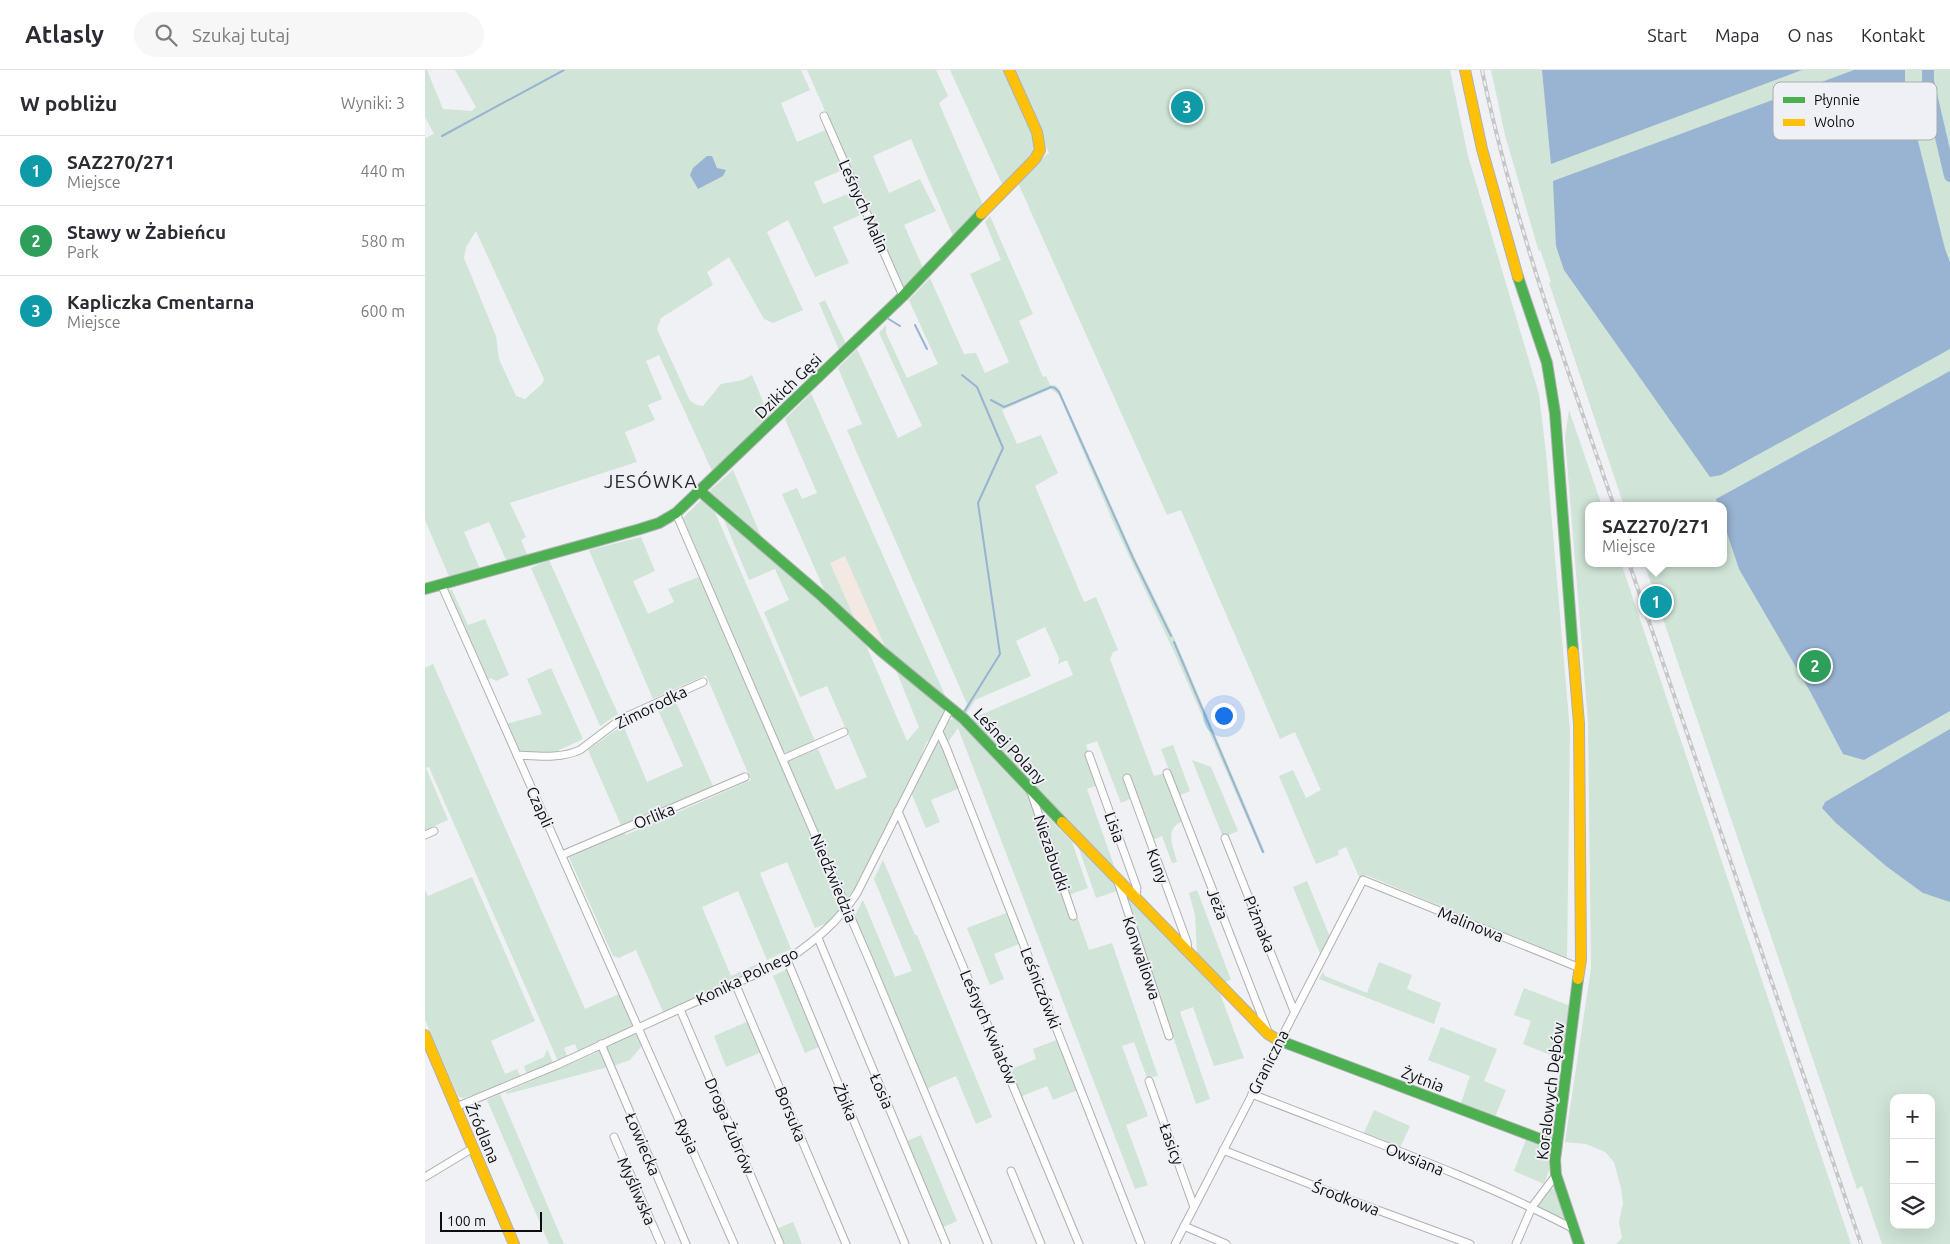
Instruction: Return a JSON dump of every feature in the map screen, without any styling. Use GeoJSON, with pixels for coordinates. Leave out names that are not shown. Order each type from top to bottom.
{"type":"FeatureCollection","features":[{"type":"Feature","properties":{"kind":"street","name":"Dzikich Gęsi"},"geometry":{"type":"LineString","coordinates":[[425,590],[659,523],[677,513],[701,492],[903,296],[1035,160],[1040,147],[1037,132],[1009,70]]}},
{"type":"Feature","properties":{"kind":"street","name":"Koralowych Dębów"},"geometry":{"type":"LineString","coordinates":[[1465,70],[1482,149],[1509,249],[1547,363],[1555,413],[1579,724],[1580,968],[1556,1145],[1556,1175],[1579,1244]]}},
{"type":"Feature","properties":{"kind":"street","name":"Leśnych Malin"},"geometry":{"type":"LineString","coordinates":[[824,116],[903,296]]}},
{"type":"Feature","properties":{"kind":"street","name":"Leśnej Polany"},"geometry":{"type":"LineString","coordinates":[[701,492],[789,566],[911,677],[951,707],[1188,954],[1268,1034],[1279,1041]]}},
{"type":"Feature","properties":{"kind":"street","name":"Niedźwiedzia"},"geometry":{"type":"LineString","coordinates":[[677,513],[988,1244]]}},
{"type":"Feature","properties":{"kind":"street","name":"Czapli"},"geometry":{"type":"LineString","coordinates":[[442,586],[639,1028]]}},
{"type":"Feature","properties":{"kind":"street","name":"Zimorodka"},"geometry":{"type":"LineString","coordinates":[[517,755],[562,756],[580,750],[621,719],[703,682]]}},
{"type":"Feature","properties":{"kind":"street","name":"Konika Polnego"},"geometry":{"type":"LineString","coordinates":[[456,1107],[639,1028],[787,960],[818,938],[847,909],[857,893],[951,707]]}},
{"type":"Feature","properties":{"kind":"street"},"geometry":{"type":"LineString","coordinates":[[783,759],[844,732]]}},
{"type":"Feature","properties":{"kind":"street","name":"Leśniczówki"},"geometry":{"type":"LineString","coordinates":[[939,732],[947,746],[1141,1244]]}},
{"type":"Feature","properties":{"kind":"street","name":"Lisia"},"geometry":{"type":"LineString","coordinates":[[1089,755],[1137,888],[1136,900]]}},
{"type":"Feature","properties":{"kind":"street","name":"Jeża"},"geometry":{"type":"LineString","coordinates":[[1167,773],[1268,1034]]}},
{"type":"Feature","properties":{"kind":"street","name":"Orlika"},"geometry":{"type":"LineString","coordinates":[[561,855],[745,777]]}},
{"type":"Feature","properties":{"kind":"street","name":"Kuny"},"geometry":{"type":"LineString","coordinates":[[1127,778],[1187,942],[1188,954]]}},
{"type":"Feature","properties":{"kind":"street","name":"Niezabudki"},"geometry":{"type":"LineString","coordinates":[[1030,790],[1073,916]]}},
{"type":"Feature","properties":{"kind":"street","name":"Leśnych Kwiatów"},"geometry":{"type":"LineString","coordinates":[[898,811],[1079,1244]]}},
{"type":"Feature","properties":{"kind":"street"},"geometry":{"type":"LineString","coordinates":[[425,835],[434,831]]}},
{"type":"Feature","properties":{"kind":"street","name":"Piżmaka"},"geometry":{"type":"LineString","coordinates":[[1225,838],[1295,1011]]}},
{"type":"Feature","properties":{"kind":"street","name":"Konwaliowa"},"geometry":{"type":"LineString","coordinates":[[1117,879],[1169,1036]]}},
{"type":"Feature","properties":{"kind":"street","name":"Malinowa"},"geometry":{"type":"LineString","coordinates":[[1363,880],[1580,968]]}},
{"type":"Feature","properties":{"kind":"street","name":"Graniczna"},"geometry":{"type":"LineString","coordinates":[[1175,1244],[1363,880]]}},
{"type":"Feature","properties":{"kind":"street","name":"Łosia"},"geometry":{"type":"LineString","coordinates":[[818,938],[946,1244]]}},
{"type":"Feature","properties":{"kind":"street","name":"Żbika"},"geometry":{"type":"LineString","coordinates":[[787,960],[905,1244]]}},
{"type":"Feature","properties":{"kind":"street","name":"Borsuka"},"geometry":{"type":"LineString","coordinates":[[735,983],[846,1244]]}},
{"type":"Feature","properties":{"kind":"street","name":"Droga Żubrów"},"geometry":{"type":"LineString","coordinates":[[680,1008],[780,1244]]}},
{"type":"Feature","properties":{"kind":"street","name":"Rysia"},"geometry":{"type":"LineString","coordinates":[[639,1028],[734,1244]]}},
{"type":"Feature","properties":{"kind":"street","name":"Źródlana"},"geometry":{"type":"LineString","coordinates":[[425,1035],[514,1244]]}},
{"type":"Feature","properties":{"kind":"street","name":"Żytnia"},"geometry":{"type":"LineString","coordinates":[[1279,1041],[1556,1145]]}},
{"type":"Feature","properties":{"kind":"street","name":"Łowiecka"},"geometry":{"type":"LineString","coordinates":[[601,1044],[686,1244]]}},
{"type":"Feature","properties":{"kind":"street","name":"Łasicy"},"geometry":{"type":"LineString","coordinates":[[1149,1081],[1194,1206]]}},
{"type":"Feature","properties":{"kind":"street","name":"Owsiana"},"geometry":{"type":"LineString","coordinates":[[1252,1094],[1531,1207],[1574,1229]]}},
{"type":"Feature","properties":{"kind":"street","name":"Myśliwska"},"geometry":{"type":"LineString","coordinates":[[614,1137],[661,1244]]}},
{"type":"Feature","properties":{"kind":"street"},"geometry":{"type":"LineString","coordinates":[[425,1177],[473,1148]]}},
{"type":"Feature","properties":{"kind":"street","name":"Środkowa"},"geometry":{"type":"LineString","coordinates":[[1223,1150],[1470,1244]]}},
{"type":"Feature","properties":{"kind":"street"},"geometry":{"type":"LineString","coordinates":[[1011,1171],[1041,1244]]}},
{"type":"Feature","properties":{"kind":"street"},"geometry":{"type":"LineString","coordinates":[[1516,1244],[1531,1207],[1556,1175]]}},
{"type":"Feature","properties":{"kind":"street"},"geometry":{"type":"LineString","coordinates":[[1184,1226],[1226,1244]]}},
{"type":"Feature","properties":{"kind":"shaded area"},"geometry":{"type":"Polygon","coordinates":[[[845,556],[887,651],[857,624],[830,563],[845,556]]]}},
{"type":"Feature","properties":{"kind":"green space"},"geometry":{"type":"Polygon","coordinates":[[[425,70],[427,70],[443,109],[472,111],[476,107],[455,70],[801,70],[810,90],[781,103],[797,142],[828,129],[845,169],[814,182],[823,204],[855,191],[865,213],[833,227],[849,263],[815,277],[788,220],[767,232],[803,310],[773,323],[764,319],[729,257],[707,272],[713,285],[661,318],[657,329],[690,401],[703,406],[721,384],[743,380],[752,375],[770,418],[712,471],[659,355],[646,361],[662,399],[648,405],[655,420],[625,432],[637,462],[510,503],[526,537],[521,540],[528,556],[507,562],[489,522],[464,532],[481,571],[450,579],[425,520],[425,138],[434,134],[425,117],[425,70]],[[476,231],[466,247],[464,258],[496,336],[499,359],[516,396],[525,399],[542,384],[544,379],[476,231]]]}},
{"type":"Feature","properties":{"kind":"green space"},"geometry":{"type":"Polygon","coordinates":[[[807,70],[936,70],[948,96],[939,103],[983,205],[953,236],[911,139],[873,156],[889,193],[920,179],[936,211],[904,225],[923,268],[903,287],[807,70]]]}},
{"type":"Feature","properties":{"kind":"green space"},"geometry":{"type":"Polygon","coordinates":[[[950,70],[1005,70],[1037,144],[1034,152],[1002,184],[950,70]]]}},
{"type":"Feature","properties":{"kind":"green space"},"geometry":{"type":"Polygon","coordinates":[[[1013,70],[1450,70],[1468,156],[1539,394],[1546,453],[1570,731],[1567,959],[1366,875],[1360,879],[1346,847],[1338,851],[1339,855],[1316,864],[1279,776],[1293,770],[1306,798],[1321,790],[1295,732],[1280,739],[1181,510],[1167,515],[1018,183],[1030,168],[1049,153],[1013,70]]]}},
{"type":"Feature","properties":{"kind":"green space"},"geometry":{"type":"Polygon","coordinates":[[[1491,70],[1950,70],[1950,1244],[1882,1244],[1862,1186],[1857,1189],[1645,567],[1727,567],[1727,502],[1623,502],[1549,283],[1551,282],[1540,249],[1539,252],[1505,135],[1491,70]]]}},
{"type":"Feature","properties":{"kind":"green space"},"geometry":{"type":"Polygon","coordinates":[[[990,216],[1033,314],[1019,321],[1043,377],[1046,376],[1050,385],[1055,385],[1059,389],[1135,558],[1173,635],[1265,852],[1262,853],[1175,654],[1114,524],[1059,395],[1051,389],[1002,410],[1017,444],[1041,435],[1058,473],[1035,486],[1084,602],[1096,597],[1118,650],[1113,652],[1110,659],[1154,776],[1165,773],[1183,821],[1173,828],[1171,838],[1177,862],[1172,863],[1162,836],[1151,841],[1132,798],[1121,803],[1097,741],[1086,745],[1098,785],[1087,789],[1117,874],[969,720],[1073,675],[1067,660],[1058,664],[1059,658],[1045,627],[1016,641],[1031,676],[975,700],[965,716],[962,713],[967,704],[847,430],[862,424],[838,368],[857,349],[898,438],[922,426],[879,333],[886,325],[886,333],[907,378],[938,364],[909,300],[930,278],[964,354],[976,353],[985,373],[1009,362],[970,274],[1001,260],[985,222],[990,216]]]}},
{"type":"Feature","properties":{"kind":"green space"},"geometry":{"type":"Polygon","coordinates":[[[825,300],[846,344],[839,350],[819,303],[825,300]]]}},
{"type":"Feature","properties":{"kind":"green space"},"geometry":{"type":"Polygon","coordinates":[[[811,393],[947,700],[887,651],[845,556],[830,563],[857,624],[827,596],[782,494],[797,488],[802,499],[817,493],[785,419],[811,393]]]}},
{"type":"Feature","properties":{"kind":"green space"},"geometry":{"type":"Polygon","coordinates":[[[1569,410],[1601,502],[1585,502],[1585,567],[1622,567],[1851,1244],[1616,1244],[1622,1238],[1619,1222],[1623,1203],[1614,1162],[1605,1152],[1586,1144],[1565,1142],[1591,968],[1588,722],[1565,437],[1569,410]]]}},
{"type":"Feature","properties":{"kind":"green space"},"geometry":{"type":"Polygon","coordinates":[[[733,470],[763,541],[707,493],[733,470]]]}},
{"type":"Feature","properties":{"kind":"green space"},"geometry":{"type":"Polygon","coordinates":[[[704,497],[713,508],[815,741],[787,753],[782,751],[683,518],[704,497]]]}},
{"type":"Feature","properties":{"kind":"green space"},"geometry":{"type":"Polygon","coordinates":[[[722,515],[863,638],[907,741],[919,727],[895,668],[944,706],[945,711],[934,734],[926,743],[912,780],[857,886],[846,900],[786,763],[801,754],[818,749],[836,790],[867,777],[827,686],[800,697],[764,612],[789,600],[775,569],[749,580],[722,515]]]}},
{"type":"Feature","properties":{"kind":"green space"},"geometry":{"type":"Polygon","coordinates":[[[641,537],[655,571],[633,581],[648,614],[674,602],[668,589],[701,576],[778,753],[786,778],[792,786],[844,907],[831,922],[815,928],[787,862],[760,873],[791,949],[767,960],[738,891],[702,907],[731,976],[757,964],[756,969],[663,1012],[636,950],[619,958],[613,956],[568,855],[623,831],[626,835],[751,780],[706,675],[653,699],[589,550],[641,537]]]}},
{"type":"Feature","properties":{"kind":"green space"},"geometry":{"type":"Polygon","coordinates":[[[549,560],[618,714],[600,726],[531,568],[549,560]]]}},
{"type":"Feature","properties":{"kind":"green space"},"geometry":{"type":"Polygon","coordinates":[[[452,590],[468,625],[485,619],[509,675],[496,681],[491,678],[486,680],[447,591],[452,590]]]}},
{"type":"Feature","properties":{"kind":"green space"},"geometry":{"type":"Polygon","coordinates":[[[433,664],[585,1009],[619,994],[633,1019],[632,1026],[578,1051],[575,1044],[564,1048],[567,1056],[558,1061],[429,767],[426,768],[448,820],[425,830],[425,668],[433,664]]]}},
{"type":"Feature","properties":{"kind":"green space"},"geometry":{"type":"Polygon","coordinates":[[[551,668],[583,739],[559,750],[559,752],[520,753],[506,724],[542,714],[527,679],[551,668]]]}},
{"type":"Feature","properties":{"kind":"green space"},"geometry":{"type":"Polygon","coordinates":[[[676,702],[713,786],[621,825],[588,750],[623,725],[647,782],[683,766],[658,710],[676,702]]]}},
{"type":"Feature","properties":{"kind":"green space"},"geometry":{"type":"Polygon","coordinates":[[[959,717],[1027,792],[1071,918],[1077,916],[1089,950],[1112,943],[1158,1076],[1147,1078],[1134,1042],[1122,1046],[1148,1116],[1126,1125],[1148,1185],[1135,1189],[958,728],[947,744],[943,734],[945,724],[959,717]]]}},
{"type":"Feature","properties":{"kind":"green space"},"geometry":{"type":"Polygon","coordinates":[[[938,740],[960,788],[931,800],[940,822],[926,828],[912,791],[938,740]]]}},
{"type":"Feature","properties":{"kind":"green space"},"geometry":{"type":"Polygon","coordinates":[[[1173,745],[1190,791],[1179,796],[1161,749],[1173,745]]]}},
{"type":"Feature","properties":{"kind":"green space"},"geometry":{"type":"Polygon","coordinates":[[[1192,760],[1211,767],[1238,831],[1223,837],[1192,760]]]}},
{"type":"Feature","properties":{"kind":"green space"},"geometry":{"type":"Polygon","coordinates":[[[1038,807],[1072,842],[1088,888],[1069,895],[1038,807]]]}},
{"type":"Feature","properties":{"kind":"green space"},"geometry":{"type":"Polygon","coordinates":[[[1078,846],[1112,877],[1117,891],[1096,898],[1078,846]]]}},
{"type":"Feature","properties":{"kind":"green space"},"geometry":{"type":"Polygon","coordinates":[[[883,860],[915,935],[917,935],[992,1117],[976,1124],[956,1076],[926,1089],[853,919],[863,900],[895,977],[912,971],[874,879],[883,860]]]}},
{"type":"Feature","properties":{"kind":"green space"},"geometry":{"type":"Polygon","coordinates":[[[472,877],[535,1021],[491,1041],[505,1074],[517,1069],[521,1077],[497,1088],[463,1098],[459,1097],[455,1089],[425,1020],[425,890],[428,896],[472,877]]]}},
{"type":"Feature","properties":{"kind":"green space"},"geometry":{"type":"Polygon","coordinates":[[[1307,881],[1330,937],[1321,956],[1293,887],[1307,881]]]}},
{"type":"Feature","properties":{"kind":"green space"},"geometry":{"type":"Polygon","coordinates":[[[1123,890],[1218,988],[1244,1058],[1214,1066],[1193,1007],[1180,1012],[1210,1099],[1196,1104],[1123,890]]]}},
{"type":"Feature","properties":{"kind":"green space"},"geometry":{"type":"Polygon","coordinates":[[[1197,890],[1231,980],[1224,982],[1206,966],[1197,953],[1195,915],[1189,893],[1197,890]]]}},
{"type":"Feature","properties":{"kind":"green space"},"geometry":{"type":"Polygon","coordinates":[[[1009,912],[1021,943],[994,954],[1004,979],[990,985],[967,928],[1009,912]]]}},
{"type":"Feature","properties":{"kind":"green space"},"geometry":{"type":"Polygon","coordinates":[[[1379,962],[1412,975],[1407,989],[1441,1003],[1434,1024],[1319,979],[1323,972],[1325,976],[1367,993],[1379,962]]]}},
{"type":"Feature","properties":{"kind":"green space"},"geometry":{"type":"Polygon","coordinates":[[[789,968],[821,1046],[805,1053],[773,976],[789,968]]]}},
{"type":"Feature","properties":{"kind":"green space"},"geometry":{"type":"Polygon","coordinates":[[[1524,988],[1573,1007],[1564,1060],[1523,1044],[1531,1021],[1514,1015],[1524,988]]]}},
{"type":"Feature","properties":{"kind":"green space"},"geometry":{"type":"Polygon","coordinates":[[[749,1021],[762,1052],[726,1067],[714,1036],[749,1021]]]}},
{"type":"Feature","properties":{"kind":"green space"},"geometry":{"type":"Polygon","coordinates":[[[1441,1027],[1497,1049],[1484,1081],[1506,1090],[1494,1119],[1460,1106],[1470,1076],[1428,1060],[1441,1027]]]}},
{"type":"Feature","properties":{"kind":"green space"},"geometry":{"type":"Polygon","coordinates":[[[636,1033],[640,1034],[644,1043],[630,1060],[613,1066],[606,1050],[608,1044],[636,1033]]]}},
{"type":"Feature","properties":{"kind":"green space"},"geometry":{"type":"Polygon","coordinates":[[[1059,1039],[1078,1090],[1053,1100],[1047,1086],[1020,1097],[1009,1070],[1036,1059],[1033,1049],[1059,1039]]]}},
{"type":"Feature","properties":{"kind":"green space"},"geometry":{"type":"Polygon","coordinates":[[[547,1049],[553,1063],[527,1075],[524,1066],[544,1057],[547,1049]]]}},
{"type":"Feature","properties":{"kind":"green space"},"geometry":{"type":"Polygon","coordinates":[[[600,1051],[608,1067],[507,1094],[506,1092],[600,1051]]]}},
{"type":"Feature","properties":{"kind":"green space"},"geometry":{"type":"Polygon","coordinates":[[[500,1094],[564,1244],[549,1244],[487,1100],[500,1094]]]}},
{"type":"Feature","properties":{"kind":"green space"},"geometry":{"type":"Polygon","coordinates":[[[1374,1110],[1410,1126],[1399,1150],[1363,1135],[1374,1110]]]}},
{"type":"Feature","properties":{"kind":"green space"},"geometry":{"type":"Polygon","coordinates":[[[921,1135],[957,1221],[941,1228],[905,1142],[921,1135]]]}},
{"type":"Feature","properties":{"kind":"green space"},"geometry":{"type":"Polygon","coordinates":[[[1527,1137],[1550,1145],[1549,1170],[1544,1184],[1514,1171],[1527,1137]]]}},
{"type":"Feature","properties":{"kind":"green space"},"geometry":{"type":"Polygon","coordinates":[[[1556,1188],[1567,1220],[1537,1206],[1549,1189],[1556,1188]]]}},
{"type":"Feature","properties":{"kind":"green space"},"geometry":{"type":"Polygon","coordinates":[[[793,1222],[802,1244],[782,1244],[776,1229],[793,1222]]]}},
{"type":"Feature","properties":{"kind":"water"},"geometry":{"type":"Polygon","coordinates":[[[1542,70],[1802,70],[1551,164],[1542,70]]]}},
{"type":"Feature","properties":{"kind":"water"},"geometry":{"type":"Polygon","coordinates":[[[1854,70],[1905,70],[1905,82],[1821,82],[1854,70]]]}},
{"type":"Feature","properties":{"kind":"water"},"geometry":{"type":"Polygon","coordinates":[[[1773,100],[1773,140],[1918,140],[1945,249],[1950,262],[1950,349],[1721,475],[1710,477],[1564,270],[1556,246],[1553,181],[1773,100]]]}},
{"type":"Feature","properties":{"kind":"water"},"geometry":{"type":"Polygon","coordinates":[[[707,156],[712,156],[717,168],[726,170],[723,176],[698,189],[690,175],[693,168],[707,156]]]}},
{"type":"Feature","properties":{"kind":"water"},"geometry":{"type":"Polygon","coordinates":[[[1950,371],[1950,711],[1864,760],[1843,754],[1811,693],[1739,569],[1727,533],[1727,502],[1717,502],[1716,499],[1950,371]]]}},
{"type":"Feature","properties":{"kind":"water"},"geometry":{"type":"Polygon","coordinates":[[[1950,729],[1950,902],[1923,893],[1886,866],[1836,823],[1822,808],[1825,802],[1950,729]]]}},
{"type":"Feature","properties":{"kind":"waterway"},"geometry":{"type":"LineString","coordinates":[[442,136],[564,70]]}},
{"type":"Feature","properties":{"kind":"waterway"},"geometry":{"type":"LineString","coordinates":[[1928,70],[1928,82]]}},
{"type":"Feature","properties":{"kind":"waterway"},"geometry":{"type":"LineString","coordinates":[[1937,120],[1950,176]]}},
{"type":"Feature","properties":{"kind":"waterway"},"geometry":{"type":"LineString","coordinates":[[885,319],[887,318],[900,326]]}},
{"type":"Feature","properties":{"kind":"waterway"},"geometry":{"type":"LineString","coordinates":[[915,325],[927,349]]}},
{"type":"Feature","properties":{"kind":"waterway"},"geometry":{"type":"LineString","coordinates":[[962,375],[977,387],[1003,448],[978,503],[1000,654],[964,712]]}},
{"type":"Feature","properties":{"kind":"waterway"},"geometry":{"type":"LineString","coordinates":[[991,400],[1004,407],[1051,387],[1059,392],[1133,558],[1171,636]]}},
{"type":"Feature","properties":{"kind":"waterway"},"geometry":{"type":"LineString","coordinates":[[1174,642],[1263,852]]}},
{"type":"Feature","properties":{"kind":"railway"},"geometry":{"type":"LineString","coordinates":[[1482,70],[1524,235],[1613,502]]}},
{"type":"Feature","properties":{"kind":"railway"},"geometry":{"type":"LineString","coordinates":[[1630,567],[1861,1244]]}},
{"type":"Feature","properties":{"kind":"traffic: fast"},"geometry":{"type":"LineString","coordinates":[[425,589],[640,529],[659,523],[676,513],[903,296],[981,214]]}},
{"type":"Feature","properties":{"kind":"traffic: fast"},"geometry":{"type":"LineString","coordinates":[[1518,277],[1547,363],[1555,413],[1573,651]]}},
{"type":"Feature","properties":{"kind":"traffic: fast"},"geometry":{"type":"LineString","coordinates":[[701,492],[823,597],[880,650],[964,719],[1062,822]]}},
{"type":"Feature","properties":{"kind":"traffic: fast"},"geometry":{"type":"LineString","coordinates":[[1578,979],[1555,1160],[1556,1175],[1579,1244]]}},
{"type":"Feature","properties":{"kind":"traffic: fast"},"geometry":{"type":"LineString","coordinates":[[1278,1040],[1556,1145]]}},
{"type":"Feature","properties":{"kind":"traffic: slow"},"geometry":{"type":"LineString","coordinates":[[981,214],[1035,159],[1040,150],[1037,132],[1009,70]]}},
{"type":"Feature","properties":{"kind":"traffic: slow"},"geometry":{"type":"LineString","coordinates":[[1465,70],[1482,149],[1518,277]]}},
{"type":"Feature","properties":{"kind":"traffic: slow"},"geometry":{"type":"LineString","coordinates":[[1573,651],[1579,724],[1581,959],[1578,979]]}},
{"type":"Feature","properties":{"kind":"traffic: slow"},"geometry":{"type":"LineString","coordinates":[[1062,822],[1268,1034],[1278,1040]]}},
{"type":"Feature","properties":{"kind":"traffic: slow"},"geometry":{"type":"LineString","coordinates":[[425,1035],[514,1244]]}},
{"type":"Feature","properties":{"kind":"place","name":"Kapliczka Cmentarna"},"geometry":{"type":"Point","coordinates":[1187,107]}},
{"type":"Feature","properties":{"kind":"place","name":"SAZ270/271"},"geometry":{"type":"Point","coordinates":[1656,602]}},
{"type":"Feature","properties":{"kind":"place","name":"Stawy w Żabieńcu"},"geometry":{"type":"Point","coordinates":[1815,666]}},
{"type":"Feature","properties":{"kind":"district","name":"JESÓWKA"},"geometry":{"type":"Point","coordinates":[651,481]}}]}
